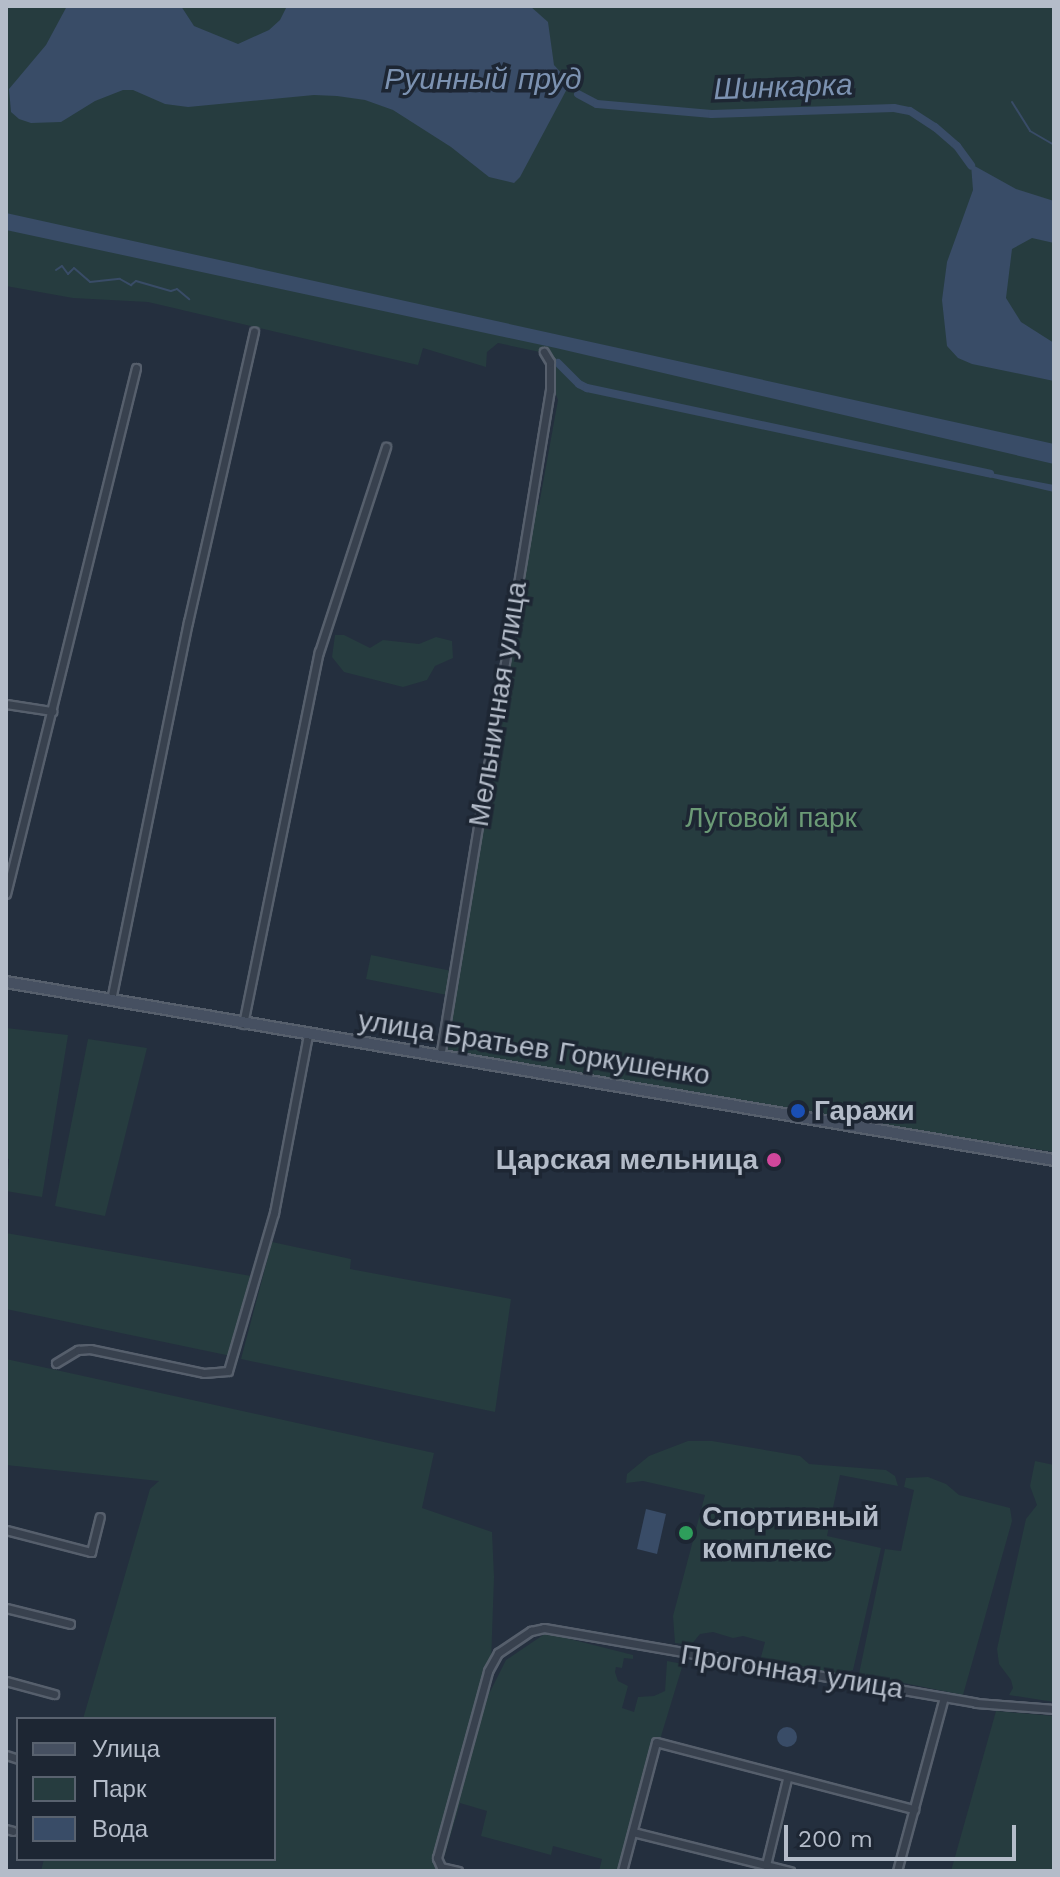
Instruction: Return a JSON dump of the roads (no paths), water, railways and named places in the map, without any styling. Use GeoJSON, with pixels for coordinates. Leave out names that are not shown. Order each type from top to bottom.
{"type":"FeatureCollection","features":[{"type":"Feature","properties":{"kind":"street"},"geometry":{"type":"LineString","coordinates":[[111,1000],[188,622],[254,331]]}},
{"type":"Feature","properties":{"kind":"street","name":"Мельничная улица"},"geometry":{"type":"LineString","coordinates":[[440,1057],[550,390],[550,362],[544,352]]}},
{"type":"Feature","properties":{"kind":"street"},"geometry":{"type":"LineString","coordinates":[[6,894],[136,368]]}},
{"type":"Feature","properties":{"kind":"street"},"geometry":{"type":"LineString","coordinates":[[243,1024],[319,652],[386,447]]}},
{"type":"Feature","properties":{"kind":"street"},"geometry":{"type":"LineString","coordinates":[[6,704],[52,711]]}},
{"type":"Feature","properties":{"kind":"street","name":"улица Братьев Горкушенко"},"geometry":{"type":"LineString","coordinates":[[6,982],[1054,1160]]}},
{"type":"Feature","properties":{"kind":"street"},"geometry":{"type":"LineString","coordinates":[[56,1363],[78,1350],[90,1349],[204,1373],[228,1371],[274,1213],[308,1035]]}},
{"type":"Feature","properties":{"kind":"street"},"geometry":{"type":"LineString","coordinates":[[6,1530],[91,1552],[100,1517]]}},
{"type":"Feature","properties":{"kind":"street"},"geometry":{"type":"LineString","coordinates":[[6,1608],[70,1624]]}},
{"type":"Feature","properties":{"kind":"street","name":"Прогонная улица"},"geometry":{"type":"LineString","coordinates":[[458,1871],[441,1867],[437,1858],[488,1671],[498,1653],[531,1631],[544,1628],[944,1697],[1054,1709]]}},
{"type":"Feature","properties":{"kind":"street"},"geometry":{"type":"LineString","coordinates":[[6,1681],[54,1694]]}},
{"type":"Feature","properties":{"kind":"street"},"geometry":{"type":"LineString","coordinates":[[897,1871],[944,1697]]}},
{"type":"Feature","properties":{"kind":"street"},"geometry":{"type":"LineString","coordinates":[[622,1871],[656,1742],[787,1779],[914,1809]]}},
{"type":"Feature","properties":{"kind":"street"},"geometry":{"type":"LineString","coordinates":[[766,1865],[787,1779]]}},
{"type":"Feature","properties":{"kind":"street"},"geometry":{"type":"LineString","coordinates":[[633,1832],[790,1871]]}},
{"type":"Feature","properties":{"kind":"water","name":"Руинный пруд"},"geometry":{"type":"Polygon","coordinates":[[[67,6],[181,6],[194,26],[238,44],[269,30],[280,20],[287,6],[530,6],[548,22],[554,65],[564,76],[568,87],[514,183],[489,177],[451,147],[393,110],[365,100],[337,96],[314,95],[188,107],[165,104],[133,90],[123,90],[95,101],[61,122],[31,123],[19,119],[11,112],[9,89],[46,45],[67,6]]]}},
{"type":"Feature","properties":{"kind":"water"},"geometry":{"type":"Polygon","coordinates":[[[971,164],[1016,189],[1054,201],[1054,243],[1032,238],[1012,249],[1006,298],[1021,322],[1054,343],[1054,381],[972,364],[958,358],[947,346],[942,300],[947,262],[973,190],[971,164]]]}},
{"type":"Feature","properties":{"kind":"water"},"geometry":{"type":"Polygon","coordinates":[[[6,213],[1054,444],[1054,464],[556,348],[6,230],[6,213]]]}},
{"type":"Feature","properties":{"kind":"water"},"geometry":{"type":"Polygon","coordinates":[[[980,471],[1054,485],[1054,492],[980,475],[980,471]]]}},
{"type":"Feature","properties":{"kind":"water"},"geometry":{"type":"Polygon","coordinates":[[[646,1509],[666,1514],[657,1554],[637,1549],[646,1509]]]}},
{"type":"Feature","properties":{"kind":"water"},"geometry":{"type":"Polygon","coordinates":[[[783,1727],[791,1727],[797,1737],[791,1747],[783,1747],[777,1741],[777,1733],[783,1727]]]}},
{"type":"Feature","properties":{"kind":"waterway","name":"Шинкарка"},"geometry":{"type":"LineString","coordinates":[[578,94],[597,104],[712,114],[894,108],[910,111],[935,127],[957,146],[971,165]]}},
{"type":"Feature","properties":{"kind":"waterway"},"geometry":{"type":"LineString","coordinates":[[1012,102],[1030,131],[1054,145]]}},
{"type":"Feature","properties":{"kind":"waterway"},"geometry":{"type":"LineString","coordinates":[[56,270],[62,266],[68,274],[74,268],[90,282],[120,279],[131,285],[136,281],[171,291],[177,289],[189,299]]}},
{"type":"Feature","properties":{"kind":"waterway"},"geometry":{"type":"LineString","coordinates":[[558,363],[587,388],[990,474]]}},
{"type":"Feature","properties":{"kind":"place","name":"Гаражи"},"geometry":{"type":"Point","coordinates":[798,1111]}},
{"type":"Feature","properties":{"kind":"place","name":"Царская мельница"},"geometry":{"type":"Point","coordinates":[774,1160]}},
{"type":"Feature","properties":{"kind":"place","name":"Спортивный комплекс"},"geometry":{"type":"Point","coordinates":[686,1533]}},
{"type":"Feature","properties":{"kind":"park label","name":"Луговой парк"},"geometry":{"type":"Point","coordinates":[771,818]}}]}
